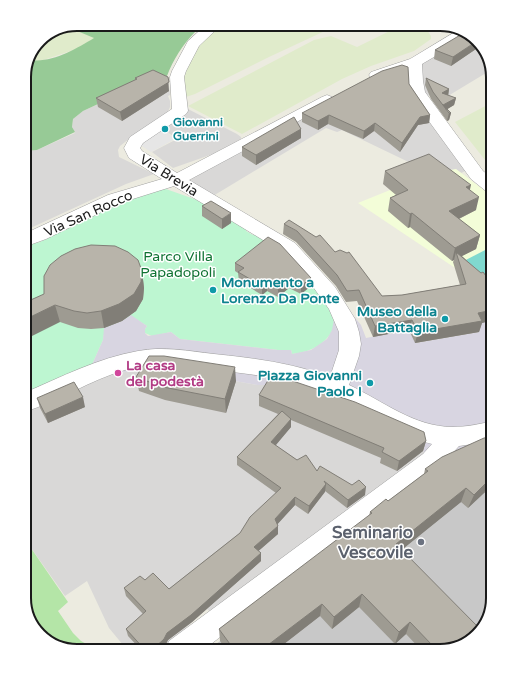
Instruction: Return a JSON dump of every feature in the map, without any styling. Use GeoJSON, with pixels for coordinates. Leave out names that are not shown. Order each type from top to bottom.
{"type":"FeatureCollection","features":[{"type":"Feature","properties":{"kind":"street","name":"Via Brevia"},"geometry":{"type":"LineString","coordinates":[[207,31],[193,44],[179,71],[177,77],[180,111],[136,140],[132,148],[135,154],[146,162],[288,247],[305,264],[334,300],[341,312],[349,333],[350,344],[347,361],[336,389]]}},
{"type":"Feature","properties":{"kind":"street"},"geometry":{"type":"LineString","coordinates":[[362,82],[375,75],[415,62],[461,36]]}},
{"type":"Feature","properties":{"kind":"street"},"geometry":{"type":"LineString","coordinates":[[415,62],[415,81],[417,92],[476,175],[486,183]]}},
{"type":"Feature","properties":{"kind":"street","name":"Via San Rocco"},"geometry":{"type":"LineString","coordinates":[[31,238],[114,199],[176,180],[342,92]]}},
{"type":"Feature","properties":{"kind":"street"},"geometry":{"type":"LineString","coordinates":[[31,400],[96,372],[137,359],[165,357],[269,369],[294,374],[336,389],[382,414],[413,428],[438,435],[453,437],[486,431]]}},
{"type":"Feature","properties":{"kind":"street"},"geometry":{"type":"LineString","coordinates":[[188,644],[431,461],[453,437]]}},
{"type":"Feature","properties":{"kind":"shaded area"},"geometry":{"type":"Polygon","coordinates":[[[78,31],[95,38],[77,49],[40,61],[35,60],[40,49],[46,42],[62,33],[78,31]]]}},
{"type":"Feature","properties":{"kind":"shaded area"},"geometry":{"type":"Polygon","coordinates":[[[212,31],[325,31],[195,94],[183,98],[179,82],[195,47],[212,31]]]}},
{"type":"Feature","properties":{"kind":"shaded area"},"geometry":{"type":"Polygon","coordinates":[[[390,31],[428,31],[431,36],[431,39],[414,51],[371,66],[342,79],[242,134],[188,106],[314,40],[331,36],[357,47],[390,31]]]}},
{"type":"Feature","properties":{"kind":"shaded area"},"geometry":{"type":"Polygon","coordinates":[[[465,38],[475,46],[481,56],[484,62],[486,73],[438,102],[432,97],[419,91],[418,66],[465,38]]]}},
{"type":"Feature","properties":{"kind":"shaded area"},"geometry":{"type":"Polygon","coordinates":[[[396,70],[470,169],[461,173],[456,169],[451,171],[419,167],[342,130],[337,132],[326,128],[213,196],[188,181],[250,145],[396,70]]]}},
{"type":"Feature","properties":{"kind":"shaded area"},"geometry":{"type":"Polygon","coordinates":[[[168,76],[170,95],[168,96],[170,107],[167,114],[134,135],[120,146],[118,150],[119,157],[154,174],[126,184],[31,228],[31,150],[37,150],[75,133],[72,127],[73,119],[83,111],[154,78],[168,76]]]}},
{"type":"Feature","properties":{"kind":"shaded area"},"geometry":{"type":"Polygon","coordinates":[[[486,106],[486,161],[455,122],[486,106]]]}},
{"type":"Feature","properties":{"kind":"shaded area"},"geometry":{"type":"Polygon","coordinates":[[[184,107],[237,134],[241,137],[241,139],[213,154],[173,168],[152,152],[177,139],[159,126],[184,107]]]}},
{"type":"Feature","properties":{"kind":"shaded area"},"geometry":{"type":"Polygon","coordinates":[[[159,127],[175,139],[151,152],[142,146],[141,141],[159,127]]]}},
{"type":"Feature","properties":{"kind":"shaded area"},"geometry":{"type":"Polygon","coordinates":[[[456,169],[486,192],[485,288],[358,203],[432,173],[456,169]]]}},
{"type":"Feature","properties":{"kind":"shaded area"},"geometry":{"type":"Polygon","coordinates":[[[486,250],[486,274],[475,280],[456,265],[486,250]]]}},
{"type":"Feature","properties":{"kind":"shaded area","name":"Piazza Giovanni Paolo I"},"geometry":{"type":"Polygon","coordinates":[[[342,302],[361,325],[366,338],[409,330],[416,343],[479,332],[475,324],[486,322],[486,451],[425,456],[421,442],[272,385],[257,385],[166,369],[139,370],[113,374],[91,367],[103,340],[104,328],[122,321],[131,315],[147,326],[145,333],[148,336],[171,332],[180,339],[278,350],[291,350],[292,354],[311,350],[327,339],[332,330],[334,319],[342,302]]]}},
{"type":"Feature","properties":{"kind":"shaded area"},"geometry":{"type":"Polygon","coordinates":[[[166,369],[257,385],[272,385],[421,442],[425,456],[214,615],[207,609],[168,644],[122,644],[109,628],[87,581],[65,596],[31,548],[31,405],[105,375],[139,370],[166,369]]]}},
{"type":"Feature","properties":{"kind":"shaded area","name":"Seminario Vescovile"},"geometry":{"type":"Polygon","coordinates":[[[486,453],[486,598],[484,613],[471,633],[461,639],[446,644],[216,644],[449,466],[486,453]]]}},
{"type":"Feature","properties":{"kind":"green space"},"geometry":{"type":"Polygon","coordinates":[[[77,31],[195,32],[179,52],[167,76],[154,78],[83,111],[73,119],[72,127],[75,132],[37,150],[31,150],[31,74],[35,60],[47,59],[64,54],[94,38],[77,31]]]}},
{"type":"Feature","properties":{"kind":"green space","name":"Parco Villa Papadopoli"},"geometry":{"type":"Polygon","coordinates":[[[166,189],[211,205],[246,227],[246,231],[253,235],[261,235],[298,265],[330,309],[335,325],[332,331],[324,342],[313,349],[292,354],[291,350],[278,350],[180,339],[171,332],[152,336],[145,333],[147,326],[131,316],[105,328],[103,340],[91,367],[31,392],[31,244],[40,242],[134,196],[153,190],[166,189]]]}},
{"type":"Feature","properties":{"kind":"green space"},"geometry":{"type":"Polygon","coordinates":[[[31,548],[68,602],[58,611],[73,633],[86,644],[71,644],[56,639],[42,629],[36,619],[31,604],[31,548]]]}},
{"type":"Feature","properties":{"kind":"building"},"geometry":{"type":"Polygon","coordinates":[[[460,35],[473,44],[453,57],[435,50],[460,35]]]}},
{"type":"Feature","properties":{"kind":"building"},"geometry":{"type":"Polygon","coordinates":[[[402,65],[408,67],[409,84],[430,115],[420,117],[402,143],[375,123],[364,131],[329,115],[318,121],[302,113],[382,71],[402,65]]]}},
{"type":"Feature","properties":{"kind":"building"},"geometry":{"type":"Polygon","coordinates":[[[153,70],[168,77],[169,82],[120,112],[96,98],[137,79],[135,78],[153,70]]]}},
{"type":"Feature","properties":{"kind":"building"},"geometry":{"type":"Polygon","coordinates":[[[426,78],[449,89],[442,93],[456,98],[443,105],[451,113],[449,113],[433,92],[426,78]]]}},
{"type":"Feature","properties":{"kind":"building"},"geometry":{"type":"Polygon","coordinates":[[[294,117],[301,129],[256,155],[242,147],[294,117]]]}},
{"type":"Feature","properties":{"kind":"building"},"geometry":{"type":"Polygon","coordinates":[[[429,154],[471,185],[466,187],[479,197],[449,211],[480,235],[455,248],[412,213],[410,214],[390,198],[408,190],[385,171],[429,154]]]}},
{"type":"Feature","properties":{"kind":"building"},"geometry":{"type":"Polygon","coordinates":[[[211,201],[231,213],[222,219],[202,206],[211,201]]]}},
{"type":"Feature","properties":{"kind":"building"},"geometry":{"type":"Polygon","coordinates":[[[289,220],[316,237],[320,235],[335,252],[340,250],[347,253],[349,252],[382,296],[402,295],[466,284],[456,252],[486,276],[486,311],[478,313],[482,321],[418,332],[412,320],[375,326],[359,290],[347,291],[337,275],[297,231],[284,224],[289,220]]]}},
{"type":"Feature","properties":{"kind":"building"},"geometry":{"type":"Polygon","coordinates":[[[268,237],[280,244],[311,278],[301,286],[290,279],[278,289],[267,283],[262,286],[238,272],[244,268],[235,263],[268,237]]]}},
{"type":"Feature","properties":{"kind":"building"},"geometry":{"type":"Polygon","coordinates":[[[91,245],[115,246],[128,252],[138,260],[142,271],[141,282],[134,294],[119,304],[101,311],[87,313],[74,311],[55,305],[31,317],[31,300],[44,294],[44,276],[50,265],[61,256],[75,249],[91,245]]]}},
{"type":"Feature","properties":{"kind":"building"},"geometry":{"type":"Polygon","coordinates":[[[149,356],[164,356],[235,367],[225,399],[163,387],[136,377],[149,356]]]}},
{"type":"Feature","properties":{"kind":"building"},"geometry":{"type":"Polygon","coordinates":[[[272,374],[355,402],[424,432],[426,441],[399,461],[382,452],[384,448],[259,395],[272,374]]]}},
{"type":"Feature","properties":{"kind":"building"},"geometry":{"type":"Polygon","coordinates":[[[74,382],[83,397],[45,414],[37,398],[74,382]]]}},
{"type":"Feature","properties":{"kind":"building"},"geometry":{"type":"Polygon","coordinates":[[[282,411],[291,419],[271,442],[297,460],[306,455],[317,471],[320,466],[352,485],[359,480],[366,487],[348,500],[324,481],[326,484],[309,506],[295,497],[275,519],[278,526],[254,547],[261,553],[191,615],[167,633],[164,639],[159,644],[140,644],[126,629],[146,611],[124,588],[140,576],[145,580],[153,573],[169,589],[240,533],[250,517],[281,488],[237,457],[282,411]]]}},
{"type":"Feature","properties":{"kind":"building"},"geometry":{"type":"Polygon","coordinates":[[[486,438],[486,483],[474,495],[466,488],[396,544],[477,626],[471,633],[461,639],[446,644],[431,644],[410,622],[399,632],[362,594],[334,617],[322,604],[269,644],[230,644],[219,629],[372,513],[370,512],[386,499],[388,501],[428,471],[425,469],[442,457],[486,438]]]}},
{"type":"Feature","properties":{"kind":"place","name":"Giovanni Guerrini"},"geometry":{"type":"Point","coordinates":[165,129]}},
{"type":"Feature","properties":{"kind":"place","name":"Monumento a Lorenzo Da Ponte"},"geometry":{"type":"Point","coordinates":[213,290]}},
{"type":"Feature","properties":{"kind":"place","name":"Museo della Battaglia"},"geometry":{"type":"Point","coordinates":[445,319]}},
{"type":"Feature","properties":{"kind":"place","name":"La casa del podestà"},"geometry":{"type":"Point","coordinates":[118,373]}},
{"type":"Feature","properties":{"kind":"place","name":"Piazza Giovanni Paolo I"},"geometry":{"type":"Point","coordinates":[370,383]}},
{"type":"Feature","properties":{"kind":"place","name":"Seminario Vescovile"},"geometry":{"type":"Point","coordinates":[421,542]}}]}
